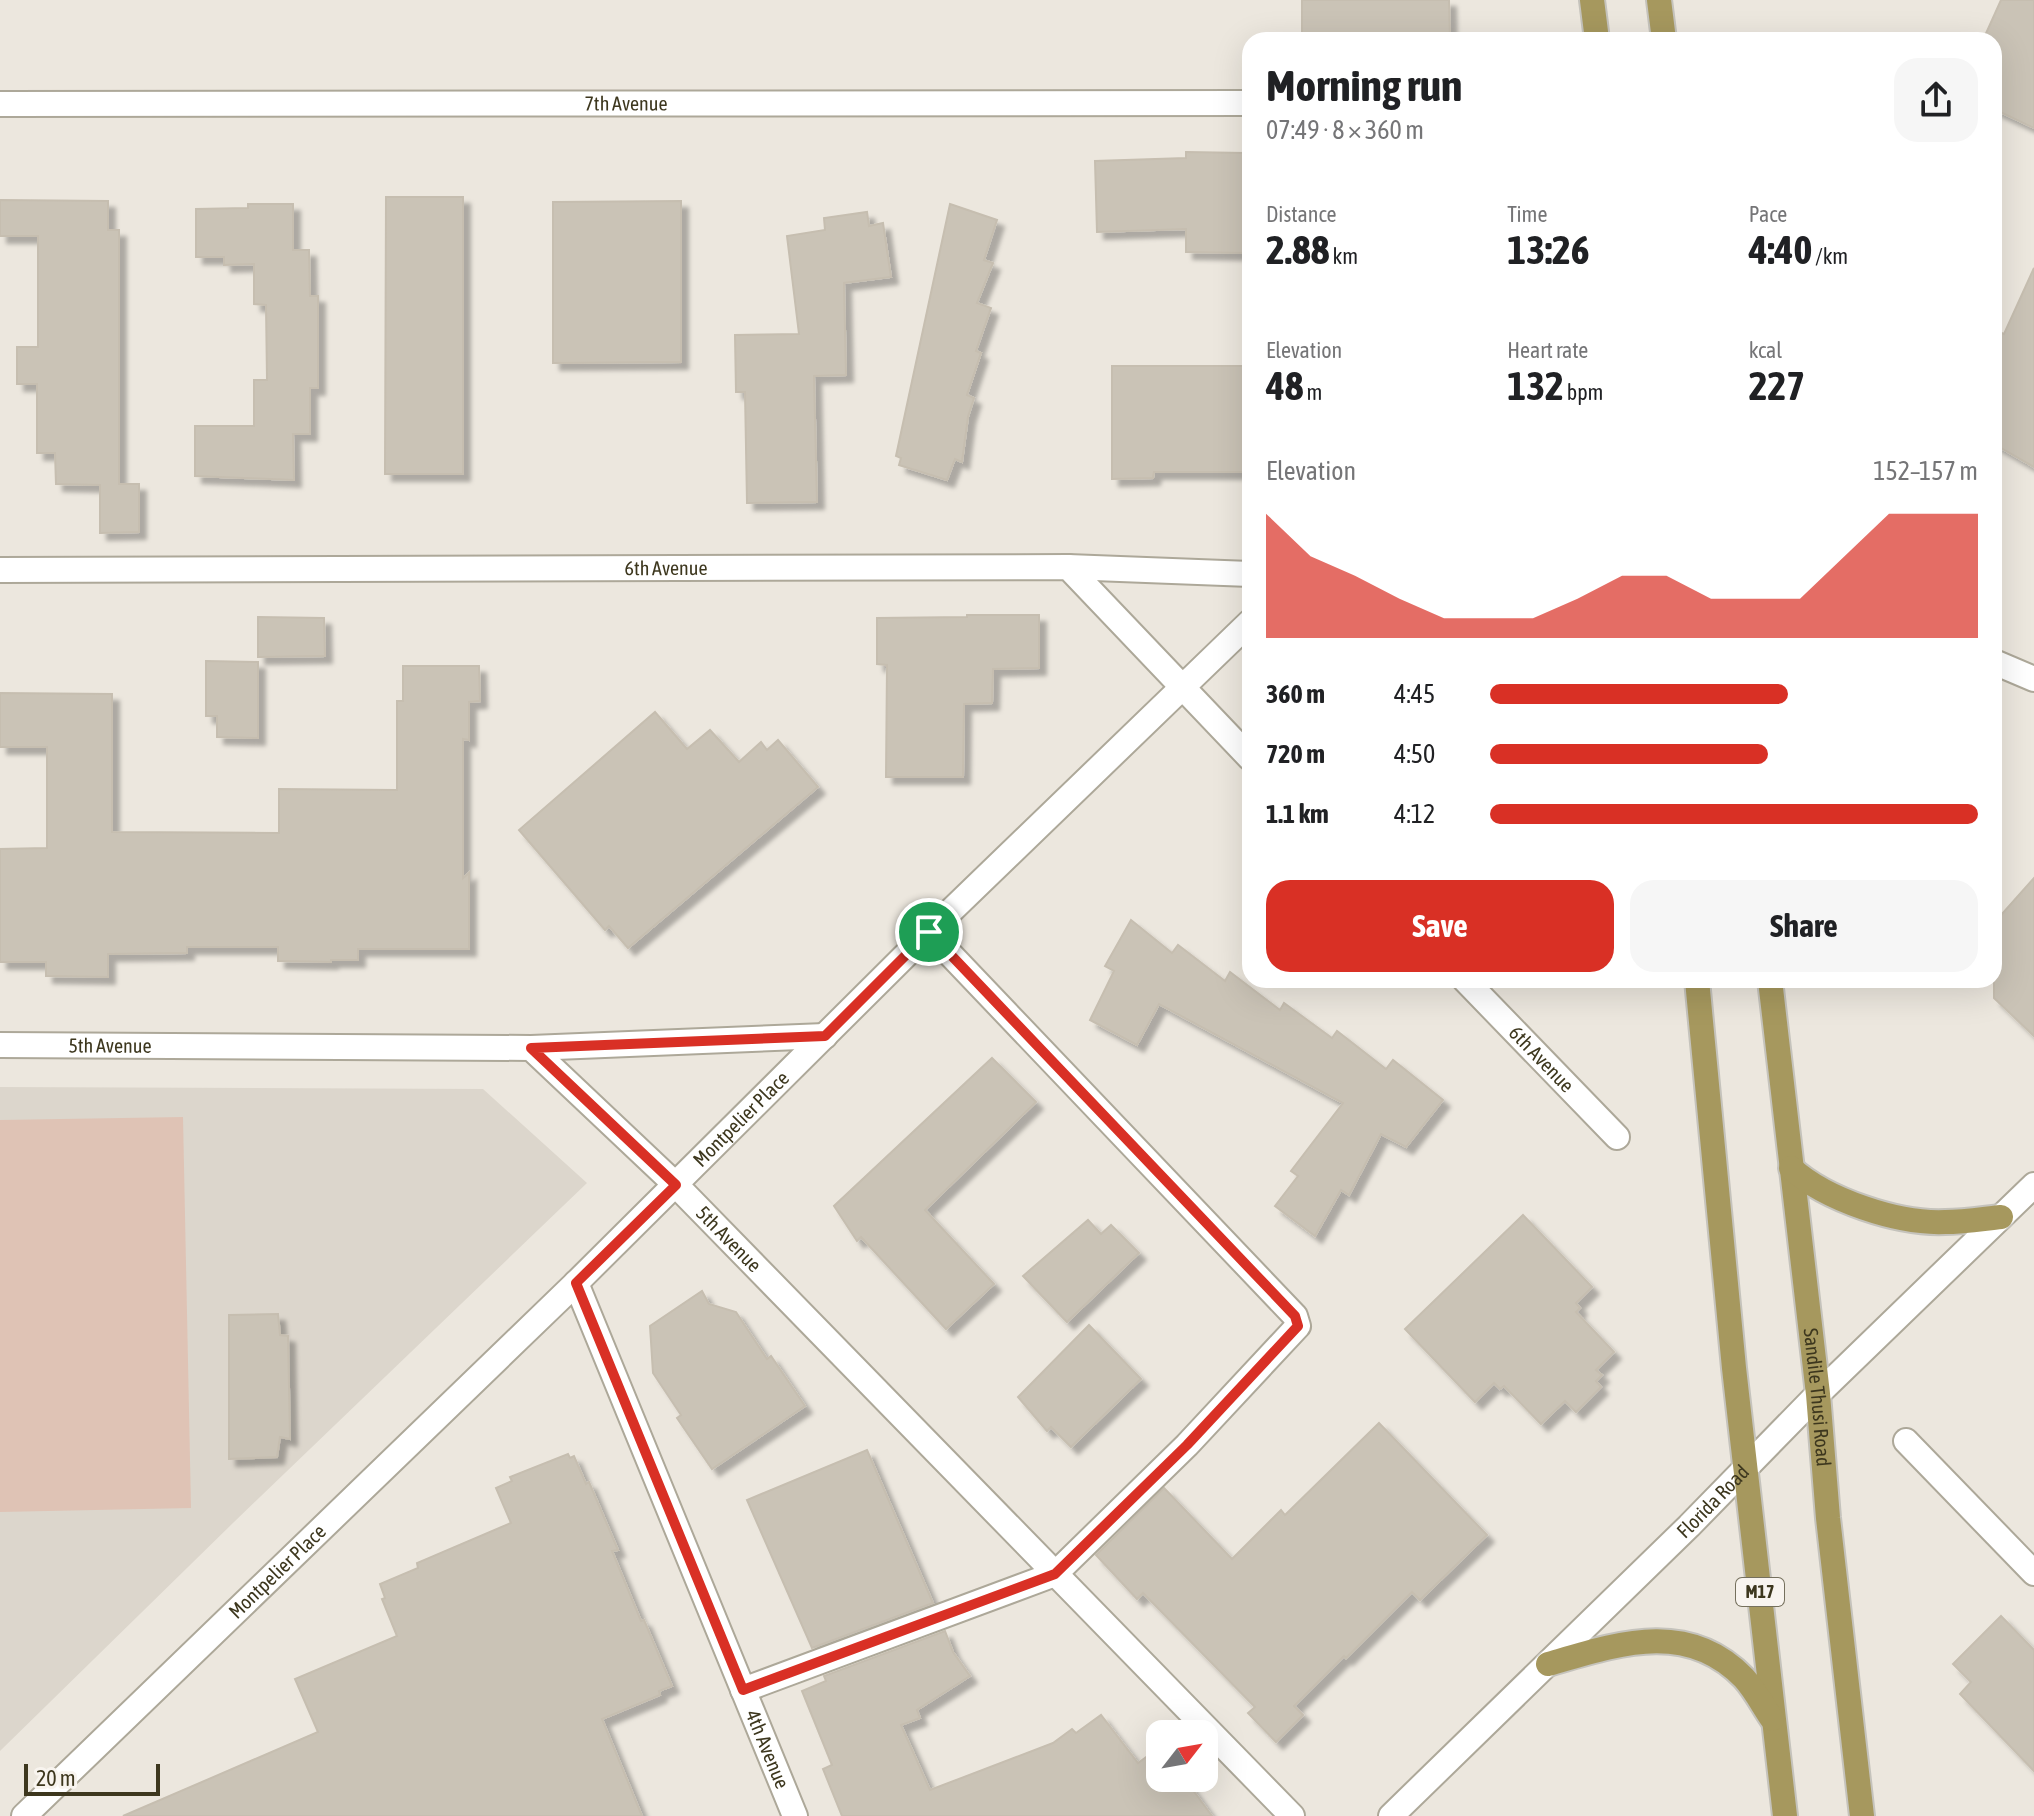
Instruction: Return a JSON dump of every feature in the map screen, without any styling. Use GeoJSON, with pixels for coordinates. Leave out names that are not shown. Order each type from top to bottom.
{"type":"FeatureCollection","features":[{"type":"Feature","properties":{"kind":"main road"},"geometry":{"type":"LineString","coordinates":[[1592,0],[1596,32]]}},
{"type":"Feature","properties":{"kind":"main road"},"geometry":{"type":"LineString","coordinates":[[1661,0],[1663,32]]}},
{"type":"Feature","properties":{"kind":"main road","name":"M17"},"geometry":{"type":"LineString","coordinates":[[1698,988],[1734,1368],[1785,1816]]}},
{"type":"Feature","properties":{"kind":"main road","name":"Sandile Thusi Road"},"geometry":{"type":"LineString","coordinates":[[1771,988],[1818,1394],[1828,1518],[1862,1816]]}},
{"type":"Feature","properties":{"kind":"main road"},"geometry":{"type":"LineString","coordinates":[[1791,1168],[1812,1184],[1836,1196],[1907,1220],[1943,1223],[2001,1217]]}},
{"type":"Feature","properties":{"kind":"main road"},"geometry":{"type":"LineString","coordinates":[[1548,1664],[1603,1648],[1649,1640],[1684,1642],[1714,1654],[1745,1679],[1775,1725]]}},
{"type":"Feature","properties":{"kind":"street","name":"7th Avenue"},"geometry":{"type":"LineString","coordinates":[[0,104],[1242,103]]}},
{"type":"Feature","properties":{"kind":"street","name":"6th Avenue"},"geometry":{"type":"LineString","coordinates":[[0,570],[1068,567],[1242,574]]}},
{"type":"Feature","properties":{"kind":"street"},"geometry":{"type":"LineString","coordinates":[[1068,567],[1242,750]]}},
{"type":"Feature","properties":{"kind":"street","name":"Montpelier Place"},"geometry":{"type":"LineString","coordinates":[[30,1814],[676,1185],[929,932],[1242,630]]}},
{"type":"Feature","properties":{"kind":"street"},"geometry":{"type":"LineString","coordinates":[[2002,665],[2034,679]]}},
{"type":"Feature","properties":{"kind":"street"},"geometry":{"type":"LineString","coordinates":[[743,1690],[1055,1574],[1187,1445],[1296,1331],[1298,1322],[929,932]]}},
{"type":"Feature","properties":{"kind":"street","name":"6th Avenue"},"geometry":{"type":"LineString","coordinates":[[1473,988],[1617,1137]]}},
{"type":"Feature","properties":{"kind":"street"},"geometry":{"type":"LineString","coordinates":[[531,1048],[825,1036]]}},
{"type":"Feature","properties":{"kind":"street","name":"5th Avenue"},"geometry":{"type":"LineString","coordinates":[[0,1045],[531,1048],[676,1185],[1292,1816]]}},
{"type":"Feature","properties":{"kind":"street","name":"Florida Road"},"geometry":{"type":"LineString","coordinates":[[1391,1816],[2034,1185]]}},
{"type":"Feature","properties":{"kind":"street","name":"4th Avenue"},"geometry":{"type":"LineString","coordinates":[[576,1283],[795,1816]]}},
{"type":"Feature","properties":{"kind":"street"},"geometry":{"type":"LineString","coordinates":[[1906,1441],[2034,1573]]}},
{"type":"Feature","properties":{"kind":"shaded area"},"geometry":{"type":"Polygon","coordinates":[[[0,1087],[483,1089],[587,1183],[0,1751],[0,1087]]]}},
{"type":"Feature","properties":{"kind":"shaded area"},"geometry":{"type":"Polygon","coordinates":[[[183,1117],[191,1508],[0,1512],[0,1120],[183,1117]]]}},
{"type":"Feature","properties":{"kind":"building"},"geometry":{"type":"Polygon","coordinates":[[[1302,0],[1449,0],[1450,32],[1302,32],[1302,0]]]}},
{"type":"Feature","properties":{"kind":"building"},"geometry":{"type":"Polygon","coordinates":[[[2001,0],[2034,0],[2034,128],[2002,113],[2002,32],[1987,32],[2001,0]]]}},
{"type":"Feature","properties":{"kind":"building"},"geometry":{"type":"Polygon","coordinates":[[[1186,152],[1242,153],[1242,253],[1186,252],[1186,229],[1097,232],[1095,161],[1186,158],[1186,152]]]}},
{"type":"Feature","properties":{"kind":"building"},"geometry":{"type":"Polygon","coordinates":[[[386,197],[463,197],[463,474],[385,474],[386,197]]]}},
{"type":"Feature","properties":{"kind":"building"},"geometry":{"type":"Polygon","coordinates":[[[0,200],[108,201],[108,230],[119,230],[119,484],[139,484],[139,532],[100,533],[100,485],[56,484],[55,453],[37,453],[37,384],[17,384],[17,347],[38,347],[38,236],[0,236],[0,200]]]}},
{"type":"Feature","properties":{"kind":"building"},"geometry":{"type":"Polygon","coordinates":[[[681,201],[681,362],[553,363],[553,202],[681,201]]]}},
{"type":"Feature","properties":{"kind":"building"},"geometry":{"type":"Polygon","coordinates":[[[248,204],[293,204],[293,250],[309,250],[310,296],[318,296],[318,388],[310,388],[310,434],[293,434],[294,480],[195,476],[195,426],[254,426],[254,380],[267,380],[266,305],[254,304],[254,264],[224,265],[224,257],[196,257],[196,209],[248,208],[248,204]]]}},
{"type":"Feature","properties":{"kind":"building"},"geometry":{"type":"Polygon","coordinates":[[[950,204],[997,220],[984,260],[993,263],[977,303],[991,308],[976,351],[981,353],[967,395],[974,398],[962,462],[955,459],[947,480],[899,465],[901,458],[896,456],[950,204]]]}},
{"type":"Feature","properties":{"kind":"building"},"geometry":{"type":"Polygon","coordinates":[[[867,212],[869,226],[883,223],[891,277],[844,283],[846,375],[814,376],[817,502],[747,503],[745,392],[736,392],[735,335],[799,334],[787,236],[825,230],[824,218],[867,212]]]}},
{"type":"Feature","properties":{"kind":"building"},"geometry":{"type":"Polygon","coordinates":[[[2034,268],[2034,467],[2002,449],[2004,334],[2034,268]]]}},
{"type":"Feature","properties":{"kind":"building"},"geometry":{"type":"Polygon","coordinates":[[[1112,366],[1242,366],[1242,472],[1154,472],[1153,478],[1112,479],[1112,366]]]}},
{"type":"Feature","properties":{"kind":"building"},"geometry":{"type":"Polygon","coordinates":[[[1039,615],[1039,668],[993,669],[992,703],[964,704],[963,777],[886,777],[887,665],[877,664],[877,618],[1039,615]]]}},
{"type":"Feature","properties":{"kind":"building"},"geometry":{"type":"Polygon","coordinates":[[[258,617],[324,618],[325,656],[258,657],[258,617]]]}},
{"type":"Feature","properties":{"kind":"building"},"geometry":{"type":"Polygon","coordinates":[[[206,661],[258,662],[258,738],[217,737],[217,716],[206,716],[206,661]]]}},
{"type":"Feature","properties":{"kind":"building"},"geometry":{"type":"Polygon","coordinates":[[[403,666],[479,666],[480,701],[469,702],[469,740],[463,739],[463,878],[469,873],[469,949],[358,949],[358,960],[331,962],[278,961],[278,947],[187,947],[187,953],[108,954],[108,977],[46,976],[46,962],[0,962],[0,849],[47,848],[47,747],[0,747],[0,693],[112,694],[112,832],[279,833],[279,789],[397,790],[397,701],[403,701],[403,666]]]}},
{"type":"Feature","properties":{"kind":"building"},"geometry":{"type":"Polygon","coordinates":[[[655,712],[687,749],[710,730],[739,762],[761,742],[767,750],[778,740],[818,787],[628,948],[609,926],[605,930],[519,830],[655,712]]]}},
{"type":"Feature","properties":{"kind":"building"},"geometry":{"type":"Polygon","coordinates":[[[2034,878],[2034,1036],[1994,998],[1994,988],[2002,988],[2002,914],[2034,878]]]}},
{"type":"Feature","properties":{"kind":"building"},"geometry":{"type":"Polygon","coordinates":[[[1131,920],[1172,953],[1178,945],[1225,981],[1230,972],[1242,981],[1242,988],[1251,988],[1280,1010],[1284,1003],[1332,1038],[1337,1031],[1386,1069],[1393,1060],[1443,1100],[1406,1147],[1381,1134],[1349,1195],[1341,1190],[1315,1236],[1275,1206],[1298,1176],[1291,1171],[1343,1103],[1159,1004],[1137,1045],[1090,1020],[1114,971],[1105,966],[1131,920]]]}},
{"type":"Feature","properties":{"kind":"building"},"geometry":{"type":"Polygon","coordinates":[[[992,1058],[1036,1102],[925,1210],[994,1284],[946,1329],[861,1237],[857,1241],[834,1206],[992,1058]]]}},
{"type":"Feature","properties":{"kind":"building"},"geometry":{"type":"Polygon","coordinates":[[[1523,1215],[1592,1287],[1576,1303],[1580,1308],[1576,1312],[1614,1352],[1596,1370],[1602,1375],[1596,1381],[1601,1387],[1576,1412],[1565,1401],[1541,1424],[1504,1386],[1500,1389],[1494,1383],[1475,1402],[1405,1329],[1523,1215]]]}},
{"type":"Feature","properties":{"kind":"building"},"geometry":{"type":"Polygon","coordinates":[[[1088,1220],[1101,1234],[1111,1225],[1139,1253],[1067,1322],[1023,1276],[1088,1220]]]}},
{"type":"Feature","properties":{"kind":"building"},"geometry":{"type":"Polygon","coordinates":[[[702,1291],[709,1304],[736,1312],[767,1359],[771,1356],[805,1406],[712,1469],[677,1418],[681,1415],[653,1373],[650,1326],[702,1291]]]}},
{"type":"Feature","properties":{"kind":"building"},"geometry":{"type":"Polygon","coordinates":[[[278,1314],[280,1335],[288,1336],[290,1439],[280,1437],[277,1457],[229,1459],[229,1315],[278,1314]]]}},
{"type":"Feature","properties":{"kind":"building"},"geometry":{"type":"Polygon","coordinates":[[[1089,1325],[1141,1379],[1071,1447],[1051,1427],[1047,1431],[1018,1397],[1089,1325]]]}},
{"type":"Feature","properties":{"kind":"building"},"geometry":{"type":"Polygon","coordinates":[[[1379,1423],[1487,1535],[1420,1600],[1412,1592],[1346,1658],[1344,1656],[1294,1706],[1303,1715],[1276,1742],[1248,1713],[1255,1707],[1143,1593],[1137,1599],[1096,1555],[1164,1488],[1232,1559],[1281,1510],[1285,1515],[1379,1423]]]}},
{"type":"Feature","properties":{"kind":"building"},"geometry":{"type":"Polygon","coordinates":[[[867,1450],[933,1603],[812,1648],[747,1500],[867,1450]]]}},
{"type":"Feature","properties":{"kind":"building"},"geometry":{"type":"Polygon","coordinates":[[[568,1454],[570,1458],[574,1456],[586,1484],[589,1482],[618,1550],[612,1551],[672,1686],[659,1691],[660,1695],[602,1719],[642,1816],[123,1816],[318,1732],[295,1679],[397,1636],[382,1599],[385,1598],[380,1584],[418,1568],[417,1563],[511,1523],[496,1488],[512,1481],[510,1477],[568,1454]]]}},
{"type":"Feature","properties":{"kind":"building"},"geometry":{"type":"Polygon","coordinates":[[[2001,1616],[2034,1650],[2034,1771],[1960,1694],[1971,1682],[1953,1664],[2001,1616]]]}},
{"type":"Feature","properties":{"kind":"building"},"geometry":{"type":"Polygon","coordinates":[[[945,1631],[953,1652],[970,1676],[917,1710],[920,1718],[901,1725],[930,1790],[1053,1743],[1072,1729],[1076,1733],[1101,1715],[1138,1763],[1146,1757],[1146,1792],[1194,1792],[1212,1816],[842,1816],[823,1769],[832,1765],[802,1691],[826,1681],[824,1676],[945,1631]]]}},
{"type":"Feature","properties":{"kind":"route"},"geometry":{"type":"LineString","coordinates":[[929,932],[1295,1316],[1298,1326],[1187,1445],[1055,1574],[743,1690],[576,1283],[676,1185],[531,1048],[825,1036],[929,932]]}}]}
